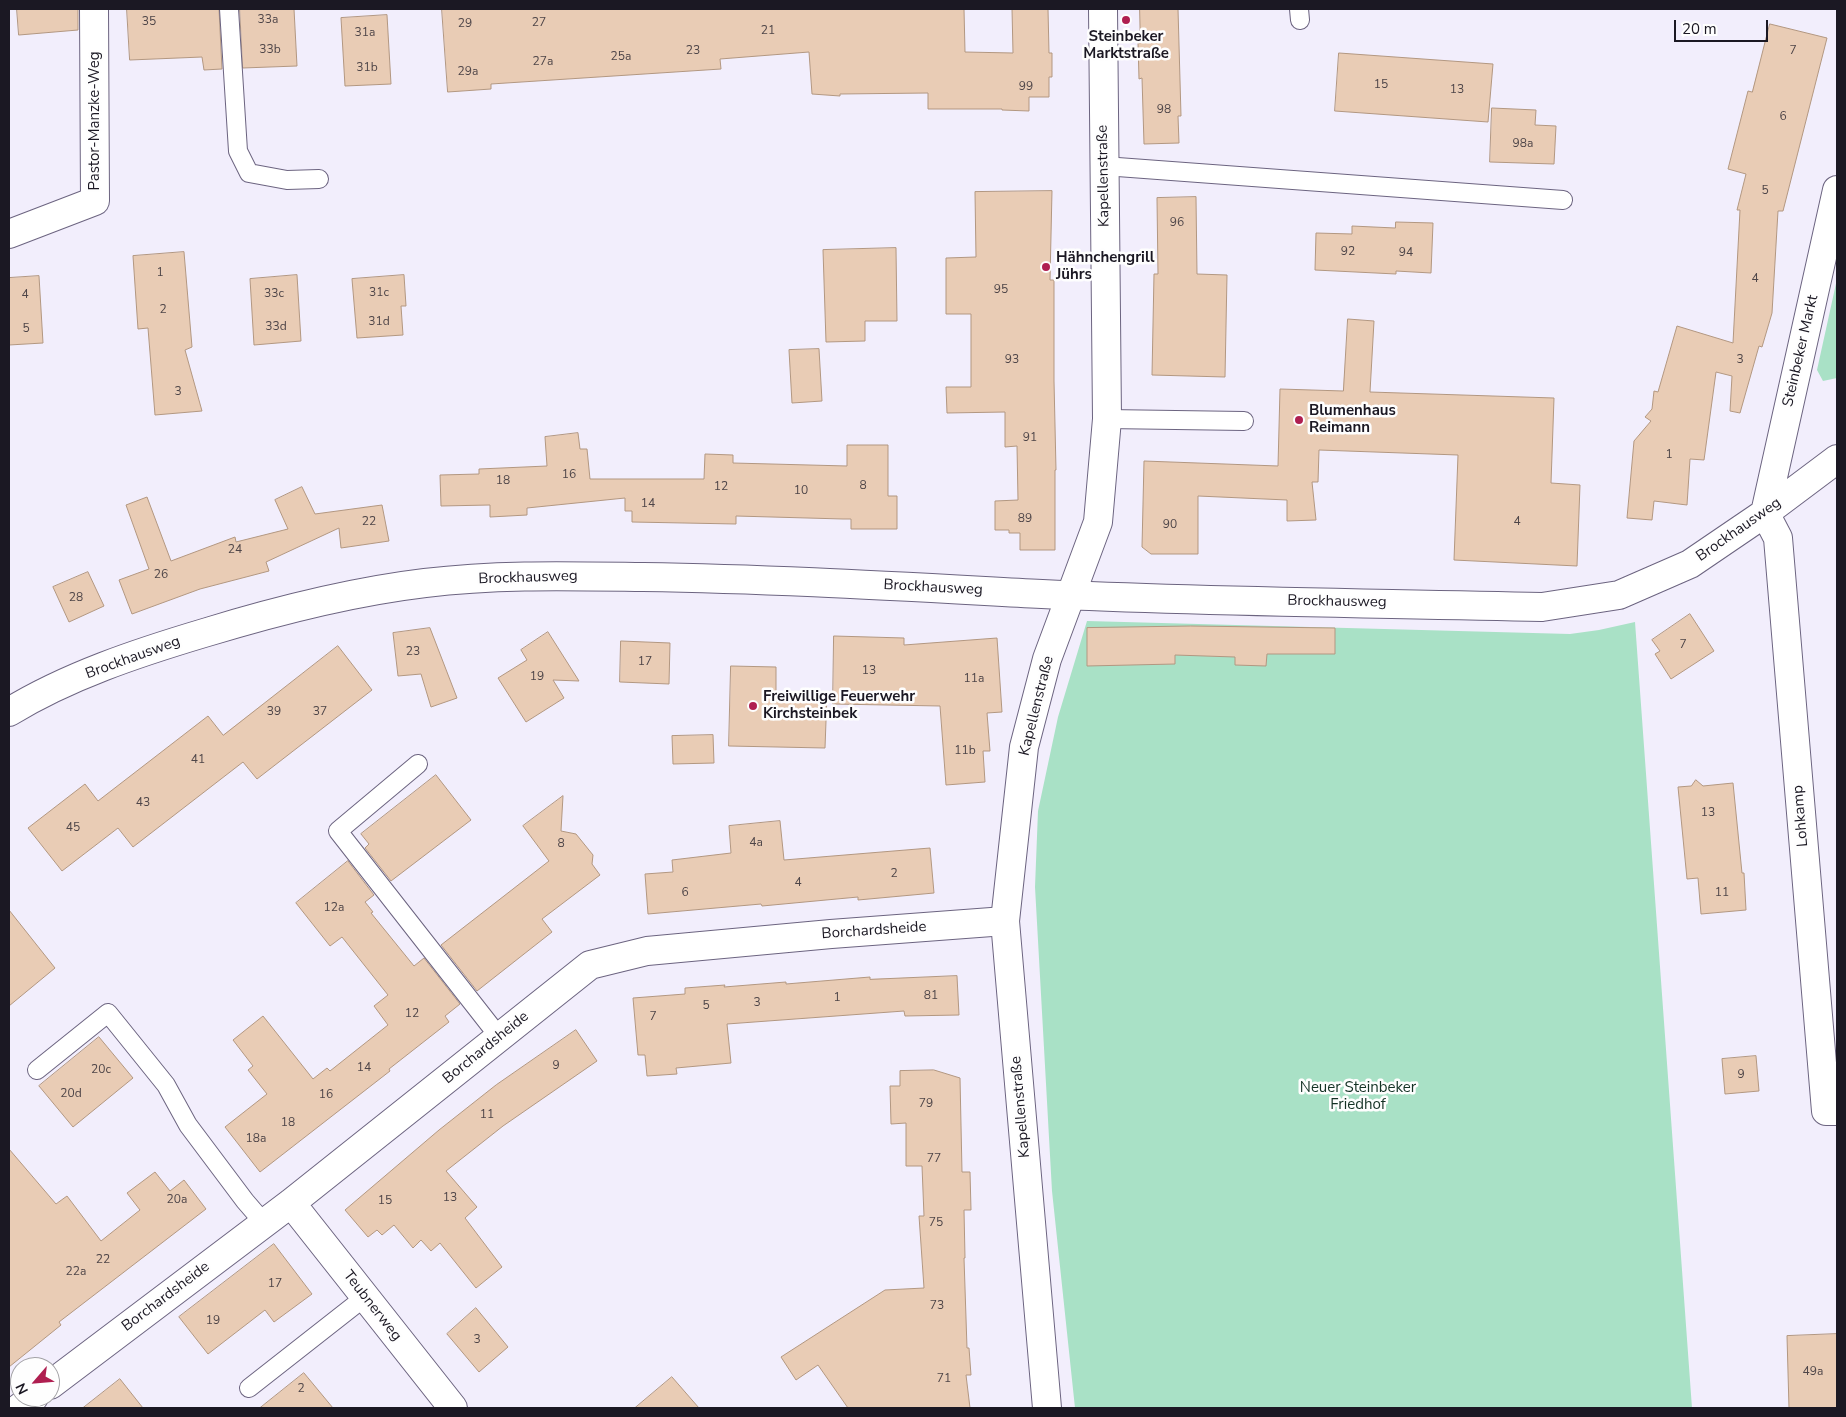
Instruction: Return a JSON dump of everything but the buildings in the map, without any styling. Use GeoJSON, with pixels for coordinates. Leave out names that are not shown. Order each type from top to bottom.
{"type":"FeatureCollection","features":[{"type":"Feature","properties":{"kind":"street","name":"Pastor-Manzke-Weg"},"geometry":{"type":"LineString","coordinates":[[9,234],[95,201],[94,9]]}},
{"type":"Feature","properties":{"kind":"street","name":"Kapellenstraße"},"geometry":{"type":"LineString","coordinates":[[1047,1408],[1005,921],[1024,747],[1047,659],[1098,522],[1107,419],[1103,9]]}},
{"type":"Feature","properties":{"kind":"street","name":"Steinbeker Markt"},"geometry":{"type":"LineString","coordinates":[[1765,513],[1837,190]]}},
{"type":"Feature","properties":{"kind":"street","name":"Brockhausweg"},"geometry":{"type":"LineString","coordinates":[[9,712],[27,701],[89,673],[164,645],[245,620],[336,597],[426,583],[527,576],[728,578],[1072,595],[1542,607],[1619,595],[1690,564],[1765,513],[1837,459]]}},
{"type":"Feature","properties":{"kind":"street","name":"Lohkamp"},"geometry":{"type":"LineString","coordinates":[[1765,513],[1778,538],[1826,1111],[1837,1111]]}},
{"type":"Feature","properties":{"kind":"street","name":"Borchardsheide"},"geometry":{"type":"LineString","coordinates":[[60,1377],[291,1203],[590,965],[647,951],[831,934],[1005,921]]}},
{"type":"Feature","properties":{"kind":"street","name":"Teubnerweg"},"geometry":{"type":"LineString","coordinates":[[291,1203],[453,1408]]}},
{"type":"Feature","properties":{"kind":"lane"},"geometry":{"type":"LineString","coordinates":[[229,9],[238,151],[249,173],[287,180],[320,179]]}},
{"type":"Feature","properties":{"kind":"lane"},"geometry":{"type":"LineString","coordinates":[[1104,166],[1563,200]]}},
{"type":"Feature","properties":{"kind":"lane"},"geometry":{"type":"LineString","coordinates":[[1107,419],[1244,421]]}},
{"type":"Feature","properties":{"kind":"lane"},"geometry":{"type":"LineString","coordinates":[[418,764],[338,831],[500,1038]]}},
{"type":"Feature","properties":{"kind":"lane"},"geometry":{"type":"LineString","coordinates":[[37,1070],[108,1013],[166,1085],[188,1126],[264,1223]]}},
{"type":"Feature","properties":{"kind":"lane"},"geometry":{"type":"LineString","coordinates":[[248,1388],[365,1297]]}},
{"type":"Feature","properties":{"kind":"green space"},"geometry":{"type":"Polygon","coordinates":[[[1837,279],[1837,378],[1823,381],[1817,370],[1837,279]]]}},
{"type":"Feature","properties":{"kind":"green space","name":"Neuer Steinbeker Friedhof"},"geometry":{"type":"Polygon","coordinates":[[[1087,621],[1570,634],[1635,622],[1692,1408],[1075,1408],[1052,1191],[1035,887],[1038,811],[1058,717],[1087,621]]]}},
{"type":"Feature","properties":{"kind":"place","name":"Steinbeker Marktstraße"},"geometry":{"type":"Point","coordinates":[1126,20]}},
{"type":"Feature","properties":{"kind":"place","name":"Hähnchengrill Jührs"},"geometry":{"type":"Point","coordinates":[1046,267]}},
{"type":"Feature","properties":{"kind":"place","name":"Blumenhaus Reimann"},"geometry":{"type":"Point","coordinates":[1299,420]}},
{"type":"Feature","properties":{"kind":"place","name":"Freiwillige Feuerwehr Kirchsteinbek"},"geometry":{"type":"Point","coordinates":[753,706]}}]}
